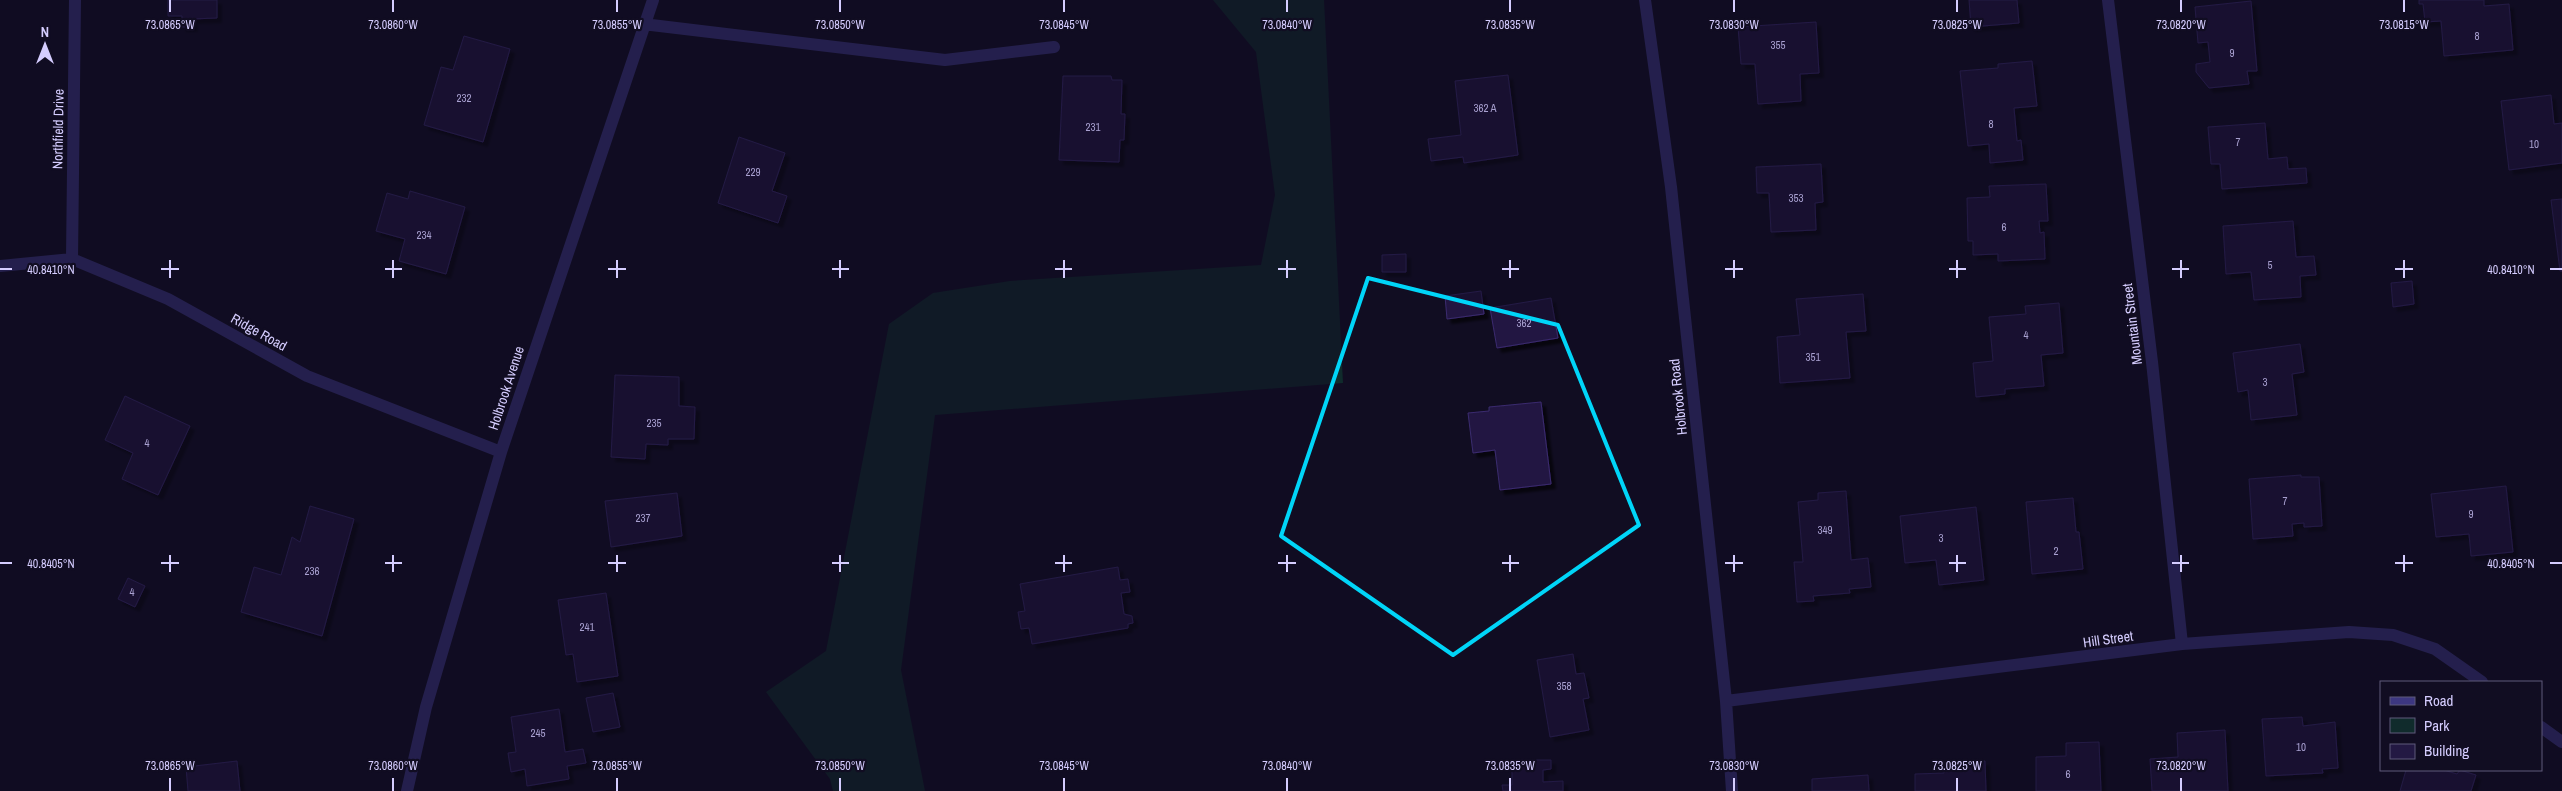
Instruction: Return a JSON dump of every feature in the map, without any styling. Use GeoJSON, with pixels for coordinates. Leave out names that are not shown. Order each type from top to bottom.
{"type":"FeatureCollection","features":[{"type":"Feature","properties":{"kind":"street","name":"Northfield Drive"},"geometry":{"type":"LineString","coordinates":[[72,258],[75,0]]}},
{"type":"Feature","properties":{"kind":"street","name":"Holbrook Avenue"},"geometry":{"type":"LineString","coordinates":[[407,791],[426,708],[501,452],[643,24],[653,0]]}},
{"type":"Feature","properties":{"kind":"street","name":"Holbrook Road"},"geometry":{"type":"LineString","coordinates":[[1645,0],[1671,187],[1726,701],[1732,791]]}},
{"type":"Feature","properties":{"kind":"street","name":"Mountain Street"},"geometry":{"type":"LineString","coordinates":[[2108,0],[2153,372],[2182,644]]}},
{"type":"Feature","properties":{"kind":"street"},"geometry":{"type":"LineString","coordinates":[[643,24],[945,60],[1054,47]]}},
{"type":"Feature","properties":{"kind":"street","name":"Ridge Road"},"geometry":{"type":"LineString","coordinates":[[0,266],[72,258],[168,299],[307,376],[501,452]]}},
{"type":"Feature","properties":{"kind":"street","name":"Hill Street"},"geometry":{"type":"LineString","coordinates":[[1726,701],[2182,644],[2349,632],[2393,635],[2434,649],[2481,681]]}},
{"type":"Feature","properties":{"kind":"street"},"geometry":{"type":"LineString","coordinates":[[2542,728],[2562,742]]}},
{"type":"Feature","properties":{"kind":"highlighted area"},"geometry":{"type":"Polygon","coordinates":[[[1368,278],[1558,325],[1639,525],[1453,655],[1281,536],[1368,278]]]}},
{"type":"Feature","properties":{"kind":"green space"},"geometry":{"type":"Polygon","coordinates":[[[1213,0],[1324,0],[1343,383],[935,415],[901,670],[925,791],[833,791],[830,779],[766,692],[826,651],[889,324],[933,293],[1010,281],[1261,265],[1275,195],[1256,52],[1213,0]]]}},
{"type":"Feature","properties":{"kind":"building"},"geometry":{"type":"Polygon","coordinates":[[[168,0],[217,0],[217,18],[192,19],[193,27],[182,27],[182,16],[168,16],[168,0]]]}},
{"type":"Feature","properties":{"kind":"building"},"geometry":{"type":"Polygon","coordinates":[[[1969,0],[2017,0],[2019,23],[1971,27],[1969,0]]]}},
{"type":"Feature","properties":{"kind":"building"},"geometry":{"type":"Polygon","coordinates":[[[2419,0],[2484,0],[2484,6],[2509,4],[2513,50],[2444,56],[2441,21],[2425,22],[2423,4],[2419,4],[2419,0]]]}},
{"type":"Feature","properties":{"kind":"building"},"geometry":{"type":"Polygon","coordinates":[[[2251,1],[2257,71],[2247,71],[2249,84],[2209,88],[2196,72],[2196,64],[2210,62],[2208,42],[2198,43],[2195,7],[2251,1]]]}},
{"type":"Feature","properties":{"kind":"building"},"geometry":{"type":"Polygon","coordinates":[[[1816,22],[1819,73],[1800,74],[1801,101],[1758,104],[1755,64],[1741,64],[1738,27],[1816,22]]]}},
{"type":"Feature","properties":{"kind":"building"},"geometry":{"type":"Polygon","coordinates":[[[464,36],[510,49],[483,142],[424,125],[441,67],[453,70],[464,36]]]}},
{"type":"Feature","properties":{"kind":"building"},"geometry":{"type":"Polygon","coordinates":[[[2032,61],[2037,106],[2014,108],[2017,141],[2021,140],[2023,160],[1990,163],[1989,144],[1968,146],[1960,71],[1998,68],[1998,64],[2032,61]]]}},
{"type":"Feature","properties":{"kind":"building"},"geometry":{"type":"Polygon","coordinates":[[[1508,75],[1518,155],[1464,163],[1463,157],[1431,161],[1428,139],[1461,135],[1455,81],[1508,75]]]}},
{"type":"Feature","properties":{"kind":"building"},"geometry":{"type":"Polygon","coordinates":[[[1063,76],[1111,76],[1112,80],[1122,80],[1121,114],[1125,114],[1124,140],[1120,140],[1119,162],[1059,160],[1063,76]]]}},
{"type":"Feature","properties":{"kind":"building"},"geometry":{"type":"Polygon","coordinates":[[[2551,95],[2554,124],[2562,123],[2562,163],[2509,170],[2501,101],[2551,95]]]}},
{"type":"Feature","properties":{"kind":"building"},"geometry":{"type":"Polygon","coordinates":[[[2265,123],[2268,159],[2287,157],[2288,169],[2306,168],[2307,183],[2222,189],[2220,164],[2211,164],[2208,127],[2265,123]]]}},
{"type":"Feature","properties":{"kind":"building"},"geometry":{"type":"Polygon","coordinates":[[[739,137],[785,153],[772,191],[787,196],[778,223],[718,203],[739,137]]]}},
{"type":"Feature","properties":{"kind":"building"},"geometry":{"type":"Polygon","coordinates":[[[1821,164],[1823,202],[1815,203],[1816,230],[1771,232],[1769,193],[1757,193],[1756,167],[1821,164]]]}},
{"type":"Feature","properties":{"kind":"building"},"geometry":{"type":"Polygon","coordinates":[[[2046,184],[2048,221],[2039,221],[2040,233],[2044,232],[2045,259],[1998,261],[1998,254],[1973,255],[1973,241],[1968,241],[1967,198],[1990,197],[1989,186],[2046,184]]]}},
{"type":"Feature","properties":{"kind":"building"},"geometry":{"type":"Polygon","coordinates":[[[410,191],[465,207],[446,274],[399,261],[405,239],[376,231],[387,193],[408,199],[410,191]]]}},
{"type":"Feature","properties":{"kind":"building"},"geometry":{"type":"Polygon","coordinates":[[[2562,199],[2562,271],[2560,271],[2551,200],[2562,199]]]}},
{"type":"Feature","properties":{"kind":"building"},"geometry":{"type":"Polygon","coordinates":[[[2293,221],[2296,257],[2314,256],[2316,275],[2300,276],[2301,297],[2254,300],[2251,272],[2226,274],[2223,226],[2293,221]]]}},
{"type":"Feature","properties":{"kind":"building"},"geometry":{"type":"Polygon","coordinates":[[[1406,254],[1406,272],[1382,272],[1382,255],[1406,254]]]}},
{"type":"Feature","properties":{"kind":"building"},"geometry":{"type":"Polygon","coordinates":[[[2412,281],[2414,304],[2393,307],[2391,283],[2412,281]]]}},
{"type":"Feature","properties":{"kind":"building"},"geometry":{"type":"Polygon","coordinates":[[[1481,291],[1484,314],[1447,319],[1445,296],[1481,291]]]}},
{"type":"Feature","properties":{"kind":"building"},"geometry":{"type":"Polygon","coordinates":[[[1863,294],[1866,331],[1846,332],[1850,378],[1780,383],[1777,337],[1800,335],[1796,299],[1863,294]]]}},
{"type":"Feature","properties":{"kind":"building"},"geometry":{"type":"Polygon","coordinates":[[[1551,298],[1558,338],[1497,348],[1490,308],[1551,298]]]}},
{"type":"Feature","properties":{"kind":"building"},"geometry":{"type":"Polygon","coordinates":[[[2059,303],[2063,353],[2041,355],[2044,386],[2005,389],[2005,394],[1976,397],[1973,363],[1993,361],[1989,317],[2026,314],[2025,306],[2059,303]]]}},
{"type":"Feature","properties":{"kind":"building"},"geometry":{"type":"Polygon","coordinates":[[[2300,344],[2304,372],[2292,374],[2297,415],[2251,420],[2248,390],[2238,392],[2233,353],[2300,344]]]}},
{"type":"Feature","properties":{"kind":"building"},"geometry":{"type":"Polygon","coordinates":[[[615,375],[679,377],[679,406],[695,407],[694,439],[668,439],[668,445],[646,444],[645,459],[611,457],[615,375]]]}},
{"type":"Feature","properties":{"kind":"building"},"geometry":{"type":"Polygon","coordinates":[[[125,396],[190,426],[158,495],[122,479],[133,453],[105,440],[125,396]]]}},
{"type":"Feature","properties":{"kind":"building"},"geometry":{"type":"Polygon","coordinates":[[[1541,402],[1551,484],[1500,490],[1495,450],[1473,453],[1468,413],[1489,411],[1489,407],[1541,402]]]}},
{"type":"Feature","properties":{"kind":"building"},"geometry":{"type":"Polygon","coordinates":[[[2301,475],[2301,477],[2319,477],[2322,526],[2304,527],[2304,523],[2292,524],[2293,536],[2253,539],[2249,479],[2301,475]]]}},
{"type":"Feature","properties":{"kind":"building"},"geometry":{"type":"Polygon","coordinates":[[[2506,486],[2513,552],[2471,556],[2469,534],[2436,537],[2431,494],[2506,486]]]}},
{"type":"Feature","properties":{"kind":"building"},"geometry":{"type":"Polygon","coordinates":[[[1846,491],[1851,560],[1868,558],[1871,587],[1849,589],[1850,593],[1813,596],[1814,601],[1797,602],[1794,562],[1803,562],[1798,502],[1818,500],[1818,493],[1846,491]]]}},
{"type":"Feature","properties":{"kind":"building"},"geometry":{"type":"Polygon","coordinates":[[[677,493],[682,536],[611,547],[605,501],[677,493]]]}},
{"type":"Feature","properties":{"kind":"building"},"geometry":{"type":"Polygon","coordinates":[[[2073,498],[2076,532],[2079,532],[2083,569],[2032,574],[2026,502],[2073,498]]]}},
{"type":"Feature","properties":{"kind":"building"},"geometry":{"type":"Polygon","coordinates":[[[310,506],[354,519],[322,636],[241,612],[254,567],[281,575],[292,537],[300,542],[310,506]]]}},
{"type":"Feature","properties":{"kind":"building"},"geometry":{"type":"Polygon","coordinates":[[[1976,507],[1984,580],[1939,585],[1936,560],[1905,563],[1900,516],[1976,507]]]}},
{"type":"Feature","properties":{"kind":"building"},"geometry":{"type":"Polygon","coordinates":[[[1118,567],[1120,580],[1128,579],[1130,592],[1121,593],[1124,614],[1132,616],[1133,623],[1128,624],[1128,628],[1032,644],[1029,628],[1021,629],[1018,612],[1025,611],[1020,584],[1118,567]]]}},
{"type":"Feature","properties":{"kind":"building"},"geometry":{"type":"Polygon","coordinates":[[[128,578],[145,586],[135,607],[118,599],[128,578]]]}},
{"type":"Feature","properties":{"kind":"building"},"geometry":{"type":"Polygon","coordinates":[[[606,593],[618,676],[577,682],[573,654],[566,655],[558,600],[606,593]]]}},
{"type":"Feature","properties":{"kind":"building"},"geometry":{"type":"Polygon","coordinates":[[[1573,654],[1576,674],[1584,673],[1589,698],[1583,699],[1589,730],[1550,737],[1537,660],[1573,654]]]}},
{"type":"Feature","properties":{"kind":"building"},"geometry":{"type":"Polygon","coordinates":[[[613,693],[620,727],[593,732],[586,698],[613,693]]]}},
{"type":"Feature","properties":{"kind":"building"},"geometry":{"type":"Polygon","coordinates":[[[559,709],[565,752],[583,749],[586,763],[567,766],[569,779],[527,786],[525,769],[511,772],[508,753],[516,752],[511,717],[559,709]]]}},
{"type":"Feature","properties":{"kind":"building"},"geometry":{"type":"Polygon","coordinates":[[[2302,717],[2303,726],[2335,722],[2338,768],[2322,769],[2323,773],[2266,776],[2262,719],[2302,717]]]}},
{"type":"Feature","properties":{"kind":"building"},"geometry":{"type":"Polygon","coordinates":[[[2225,730],[2228,791],[2152,791],[2150,759],[2178,757],[2177,733],[2225,730]]]}},
{"type":"Feature","properties":{"kind":"building"},"geometry":{"type":"Polygon","coordinates":[[[2099,742],[2101,791],[2036,791],[2036,757],[2066,756],[2066,743],[2099,742]]]}},
{"type":"Feature","properties":{"kind":"building"},"geometry":{"type":"Polygon","coordinates":[[[1512,760],[1551,760],[1551,769],[1543,770],[1543,782],[1563,781],[1563,791],[1503,791],[1502,785],[1512,785],[1512,760]]]}},
{"type":"Feature","properties":{"kind":"building"},"geometry":{"type":"Polygon","coordinates":[[[237,761],[240,791],[188,791],[186,767],[237,761]]]}},
{"type":"Feature","properties":{"kind":"building"},"geometry":{"type":"Polygon","coordinates":[[[1985,761],[1986,791],[1915,791],[1915,774],[1944,773],[1943,762],[1985,761]]]}},
{"type":"Feature","properties":{"kind":"building"},"geometry":{"type":"Polygon","coordinates":[[[2406,771],[2447,771],[2457,774],[2459,771],[2463,771],[2476,775],[2471,791],[2400,791],[2406,771]]]}},
{"type":"Feature","properties":{"kind":"building"},"geometry":{"type":"Polygon","coordinates":[[[1868,775],[1869,791],[1812,791],[1812,779],[1868,775]]]}}]}
